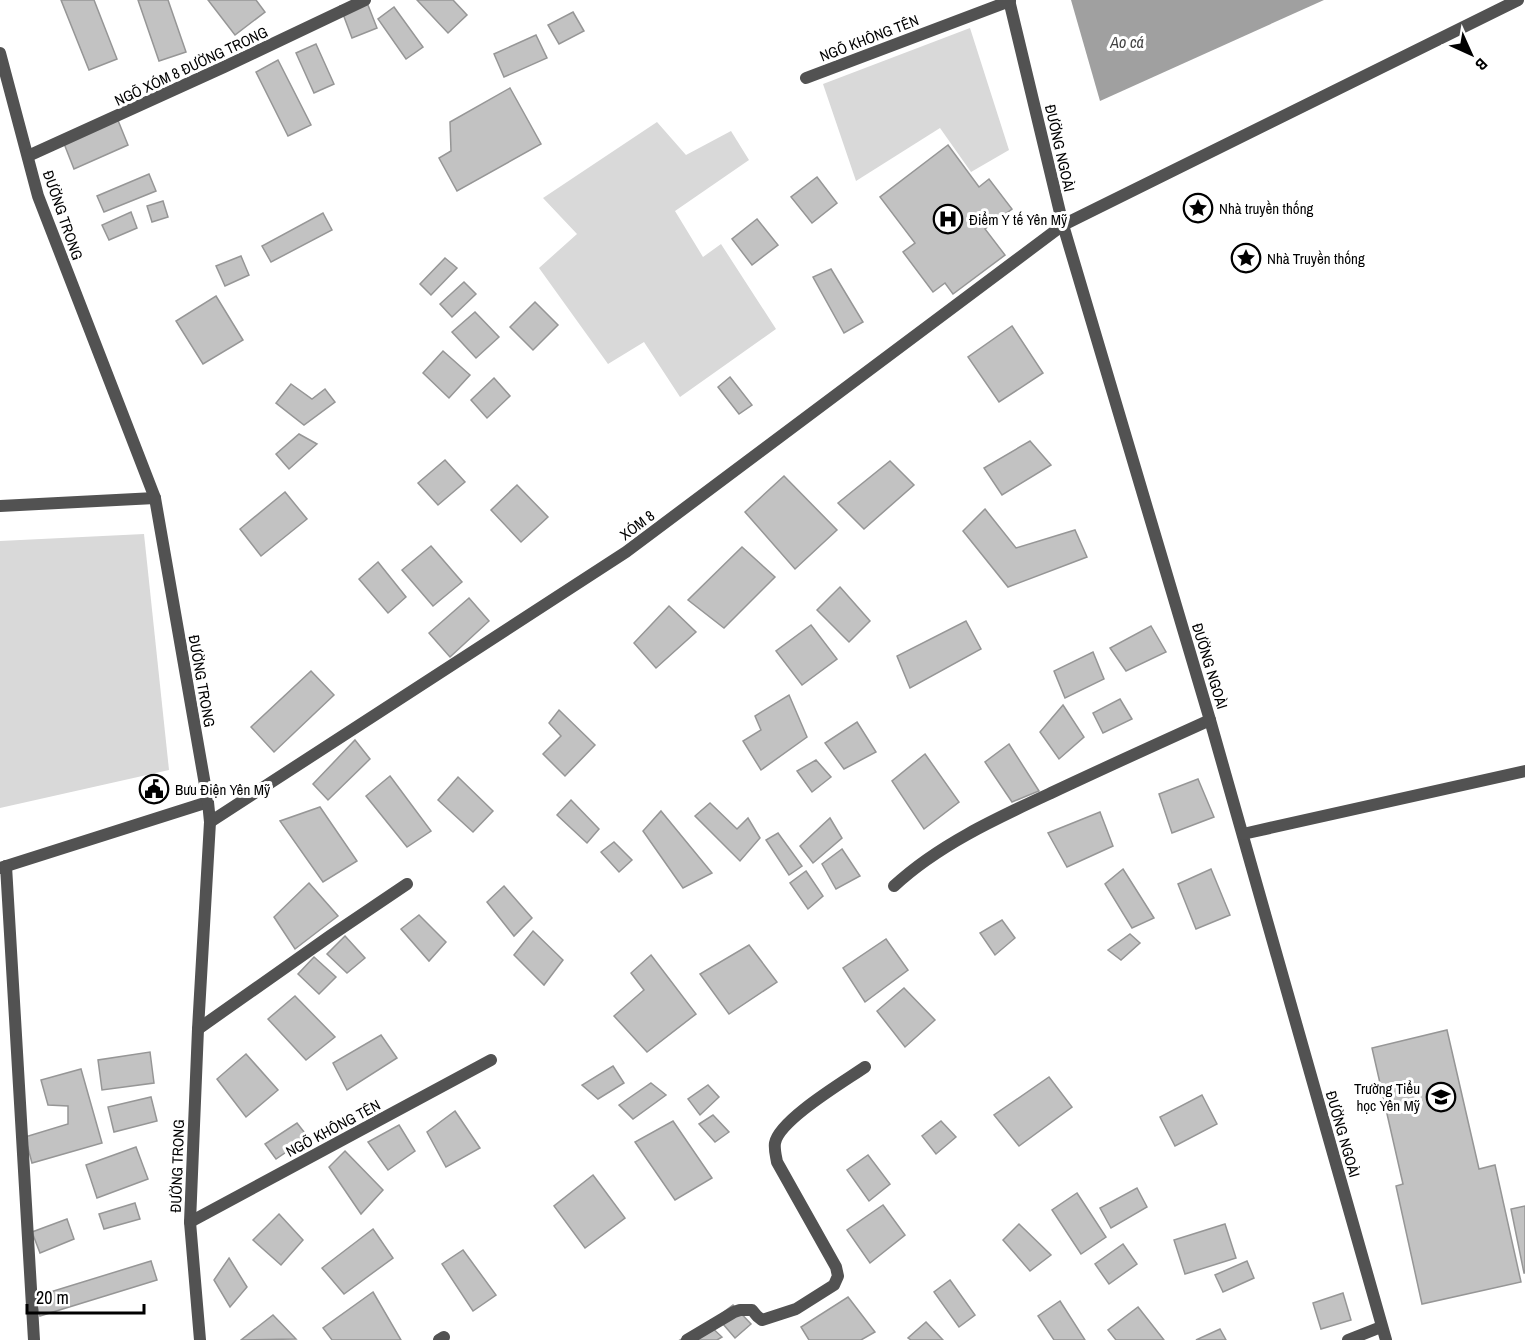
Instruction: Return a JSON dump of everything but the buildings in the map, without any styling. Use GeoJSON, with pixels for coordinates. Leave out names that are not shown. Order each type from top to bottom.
{"type":"FeatureCollection","features":[{"type":"Feature","properties":{"kind":"street","name":"NGÕ XÓM 8 ĐƯỜNG TRONG"},"geometry":{"type":"LineString","coordinates":[[28,156],[224,68],[365,0]]}},
{"type":"Feature","properties":{"kind":"street","name":"ĐƯỜNG NGOÀI"},"geometry":{"type":"LineString","coordinates":[[1010,0],[1063,225],[1210,720],[1386,1340]]}},
{"type":"Feature","properties":{"kind":"street","name":"NGÕ KHÔNG TÊN"},"geometry":{"type":"LineString","coordinates":[[806,78],[1010,0]]}},
{"type":"Feature","properties":{"kind":"street","name":"XÓM 8"},"geometry":{"type":"LineString","coordinates":[[210,822],[626,552],[1063,225],[1518,0]]}},
{"type":"Feature","properties":{"kind":"street","name":"ĐƯỜNG TRONG"},"geometry":{"type":"LineString","coordinates":[[0,53],[38,196],[155,498],[208,802],[210,822],[190,1222],[200,1340]]}},
{"type":"Feature","properties":{"kind":"street"},"geometry":{"type":"LineString","coordinates":[[0,506],[155,498]]}},
{"type":"Feature","properties":{"kind":"street"},"geometry":{"type":"LineString","coordinates":[[894,886],[912,870],[972,832],[1210,720]]}},
{"type":"Feature","properties":{"kind":"street"},"geometry":{"type":"LineString","coordinates":[[1243,834],[1525,771]]}},
{"type":"Feature","properties":{"kind":"street"},"geometry":{"type":"LineString","coordinates":[[34,1340],[3,867],[208,802]]}},
{"type":"Feature","properties":{"kind":"street"},"geometry":{"type":"LineString","coordinates":[[198,1029],[407,884]]}},
{"type":"Feature","properties":{"kind":"street","name":"NGÕ KHÔNG TÊN"},"geometry":{"type":"LineString","coordinates":[[190,1222],[491,1060]]}},
{"type":"Feature","properties":{"kind":"street"},"geometry":{"type":"LineString","coordinates":[[687,1340],[740,1310],[752,1310],[762,1320],[796,1309],[834,1285],[838,1276],[836,1267],[777,1162],[775,1142],[783,1128],[797,1115],[865,1067]]}},
{"type":"Feature","properties":{"kind":"street"},"geometry":{"type":"LineString","coordinates":[[1348,1340],[1382,1327]]}},
{"type":"Feature","properties":{"kind":"shaded area"},"geometry":{"type":"Polygon","coordinates":[[[970,28],[1009,150],[971,172],[940,128],[856,181],[823,84],[970,28]]]}},
{"type":"Feature","properties":{"kind":"shaded area"},"geometry":{"type":"Polygon","coordinates":[[[657,122],[686,155],[731,131],[749,160],[675,211],[703,257],[721,244],[776,329],[680,397],[644,342],[608,364],[539,268],[577,234],[543,198],[657,122]]]}},
{"type":"Feature","properties":{"kind":"shaded area"},"geometry":{"type":"Polygon","coordinates":[[[144,534],[169,770],[0,808],[0,541],[144,534]]]}},
{"type":"Feature","properties":{"kind":"water","name":"Ao cá"},"geometry":{"type":"Polygon","coordinates":[[[1071,0],[1324,0],[1100,101],[1071,0]]]}},
{"type":"Feature","properties":{"kind":"place","name":"Nhà truyền thống"},"geometry":{"type":"Point","coordinates":[1198,208]}},
{"type":"Feature","properties":{"kind":"place","name":"Điểm Y tế Yên Mỹ"},"geometry":{"type":"Point","coordinates":[948,219]}},
{"type":"Feature","properties":{"kind":"place","name":"Nhà Truyền thống"},"geometry":{"type":"Point","coordinates":[1246,258]}},
{"type":"Feature","properties":{"kind":"place","name":"Bưu Điện Yên Mỹ"},"geometry":{"type":"Point","coordinates":[154,789]}},
{"type":"Feature","properties":{"kind":"place","name":"Trường Tiểu học Yên Mỹ"},"geometry":{"type":"Point","coordinates":[1441,1097]}}]}
